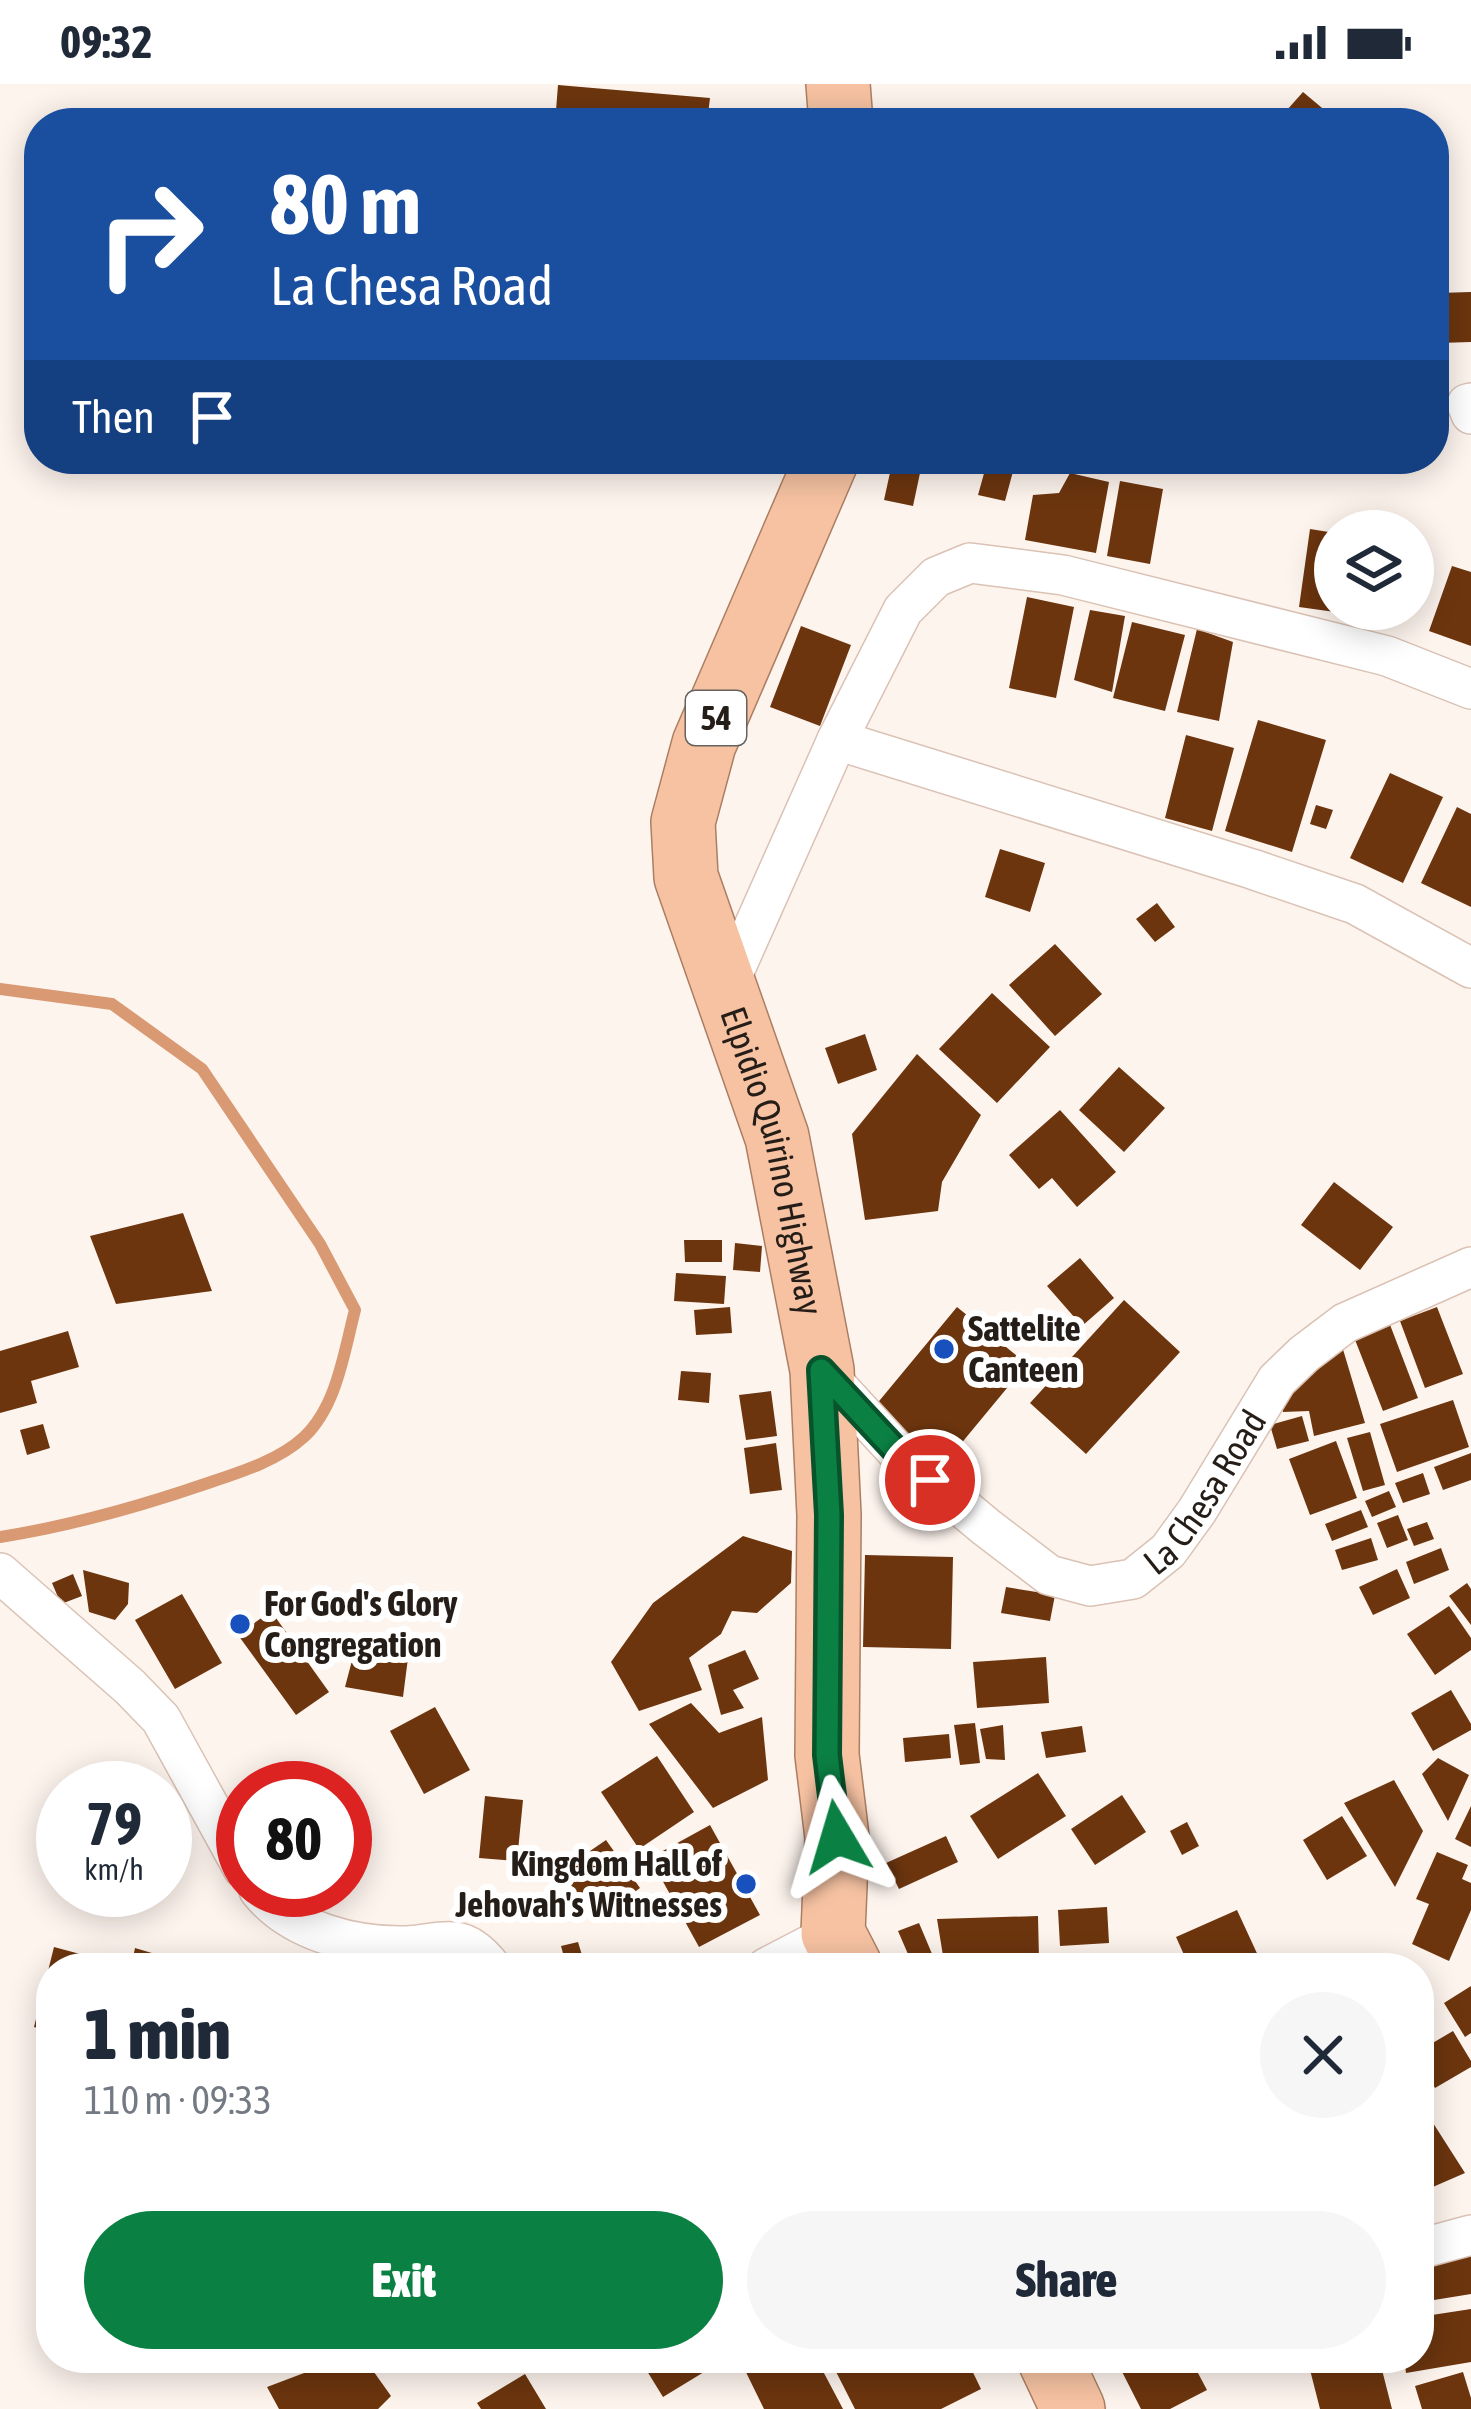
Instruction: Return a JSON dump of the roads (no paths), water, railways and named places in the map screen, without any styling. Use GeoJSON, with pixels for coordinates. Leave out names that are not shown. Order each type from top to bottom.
{"type":"FeatureCollection","features":[{"type":"Feature","properties":{"kind":"highway","name":"Elpidio Quirino Highway"},"geometry":{"type":"LineString","coordinates":[[821,474],[704,743],[683,822],[686,878],[777,1137],[821,1370],[829,1515],[827,1755],[837,1837],[842,1950]]}},
{"type":"Feature","properties":{"kind":"highway"},"geometry":{"type":"LineString","coordinates":[[1056,2373],[1073,2409]]}},
{"type":"Feature","properties":{"kind":"street"},"geometry":{"type":"LineString","coordinates":[[1471,404],[1467,404],[1471,414]]}},
{"type":"Feature","properties":{"kind":"street"},"geometry":{"type":"LineString","coordinates":[[727,987],[837,740],[902,610],[937,577],[970,563],[1063,575],[1387,656],[1471,688]]}},
{"type":"Feature","properties":{"kind":"street"},"geometry":{"type":"LineString","coordinates":[[837,740],[1355,904],[1471,968]]}},
{"type":"Feature","properties":{"kind":"street","name":"La Chesa Road"},"geometry":{"type":"LineString","coordinates":[[821,1370],[902,1457],[986,1527],[1049,1575],[1090,1586],[1133,1579],[1168,1550],[1276,1380],[1304,1354],[1345,1322],[1471,1268]]}},
{"type":"Feature","properties":{"kind":"street"},"geometry":{"type":"LineString","coordinates":[[0,1573],[161,1719],[216,1819]]}},
{"type":"Feature","properties":{"kind":"street"},"geometry":{"type":"LineString","coordinates":[[293,1917],[322,1933],[361,1942],[405,1946],[457,1942],[479,1953]]}},
{"type":"Feature","properties":{"kind":"street"},"geometry":{"type":"LineString","coordinates":[[1434,2245],[1471,2235]]}},
{"type":"Feature","properties":{"kind":"waterway"},"geometry":{"type":"LineString","coordinates":[[0,989],[112,1004],[202,1069],[320,1244],[355,1310],[338,1378],[324,1410],[304,1437],[282,1453],[244,1471],[155,1500],[0,1537]]}},
{"type":"Feature","properties":{"kind":"place","name":"Sattelite Canteen"},"geometry":{"type":"Point","coordinates":[944,1349]}},
{"type":"Feature","properties":{"kind":"place","name":"For God's Glory Congregation"},"geometry":{"type":"Point","coordinates":[240,1624]}},
{"type":"Feature","properties":{"kind":"place","name":"Kingdom Hall of Jehovah's Witnesses"},"geometry":{"type":"Point","coordinates":[746,1884]}}]}
